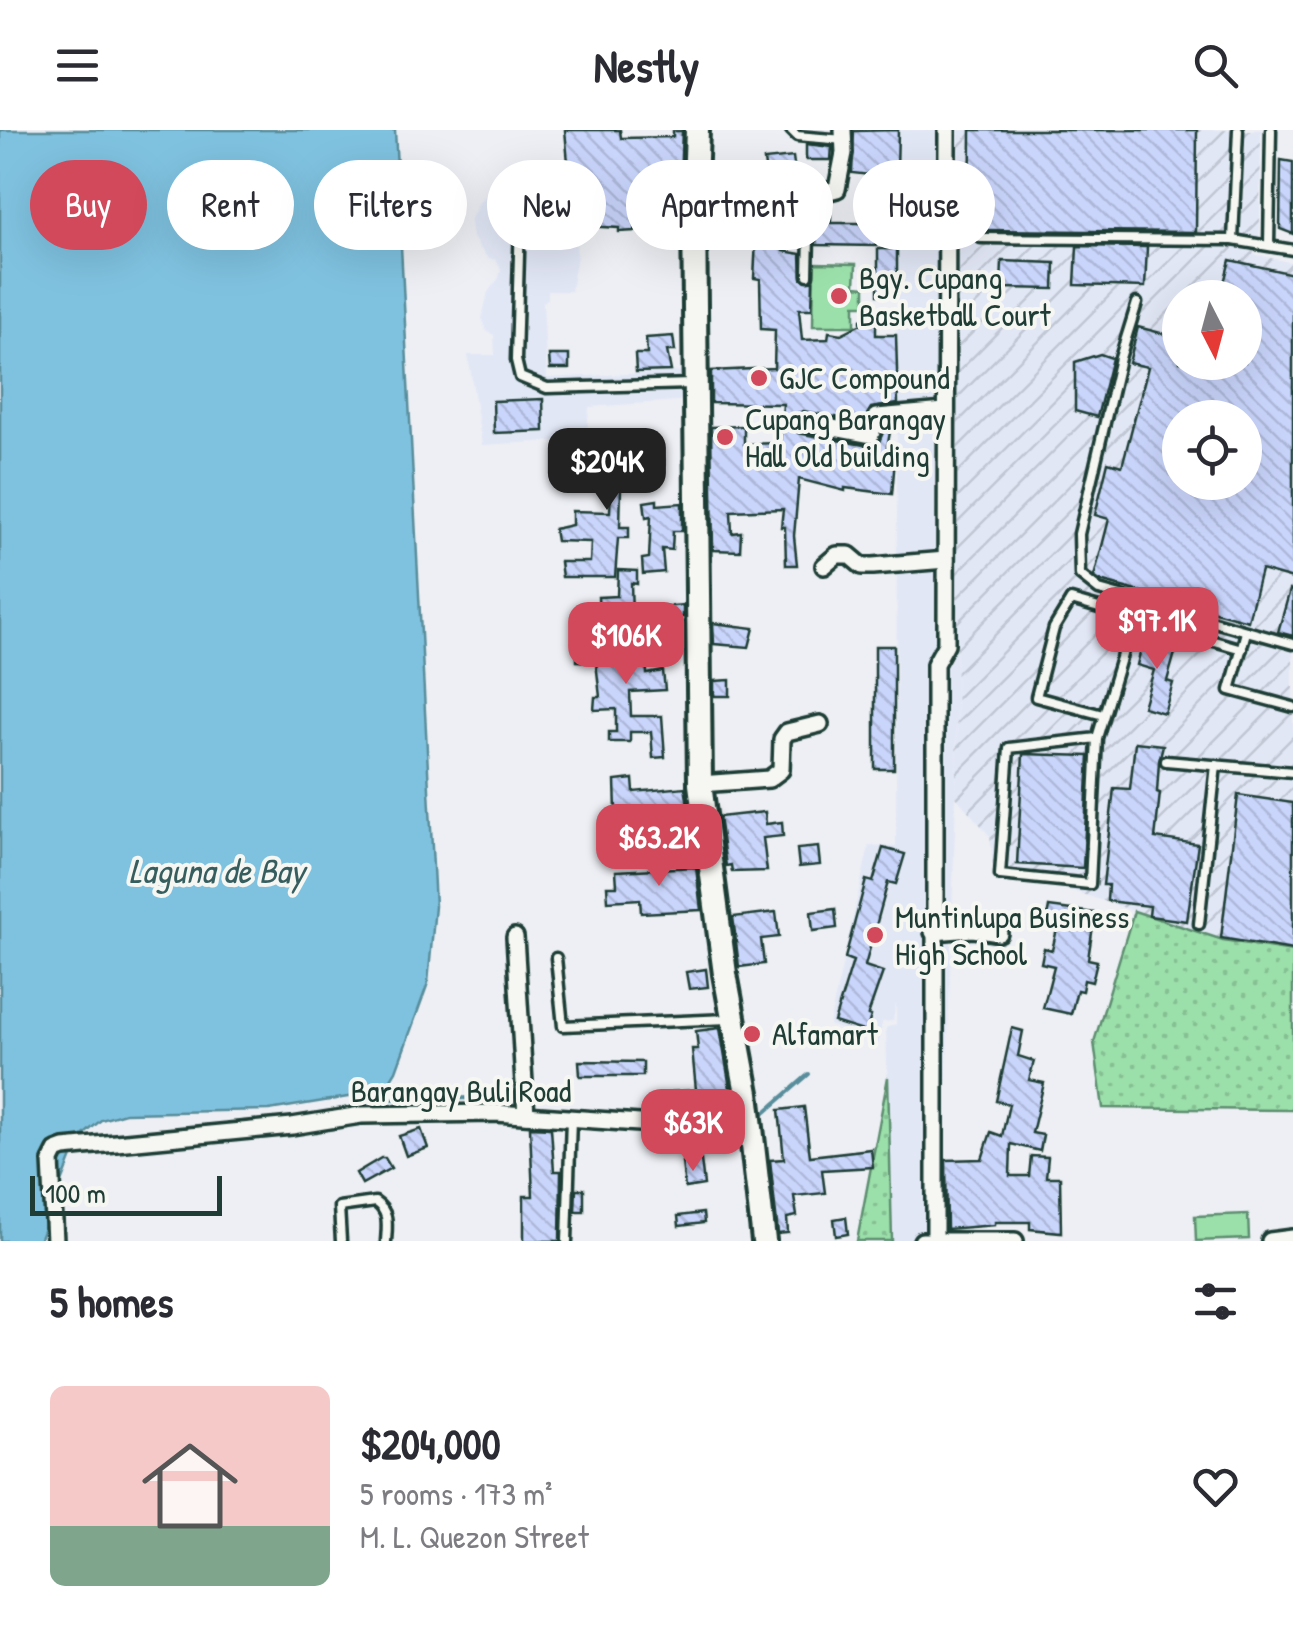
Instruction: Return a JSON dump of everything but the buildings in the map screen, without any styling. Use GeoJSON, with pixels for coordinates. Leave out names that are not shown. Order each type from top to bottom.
{"type":"FeatureCollection","features":[{"type":"Feature","properties":{"kind":"main road"},"geometry":{"type":"LineString","coordinates":[[696,160],[697,130]]}},
{"type":"Feature","properties":{"kind":"main road"},"geometry":{"type":"LineString","coordinates":[[694,250],[700,784],[764,1241]]}},
{"type":"Feature","properties":{"kind":"street"},"geometry":{"type":"LineString","coordinates":[[935,1240],[935,664],[946,644],[947,130]]}},
{"type":"Feature","properties":{"kind":"street"},"geometry":{"type":"LineString","coordinates":[[833,190],[838,189],[843,135]]}},
{"type":"Feature","properties":{"kind":"street"},"geometry":{"type":"LineString","coordinates":[[801,422],[871,435],[878,417],[945,412]]}},
{"type":"Feature","properties":{"kind":"street"},"geometry":{"type":"LineString","coordinates":[[824,566],[837,554],[849,554],[862,566],[946,560]]}},
{"type":"Feature","properties":{"kind":"street"},"geometry":{"type":"LineString","coordinates":[[700,784],[769,779],[781,770],[782,740],[787,732],[820,724]]}},
{"type":"Feature","properties":{"kind":"street"},"geometry":{"type":"LineString","coordinates":[[933,932],[973,929],[999,933]]}},
{"type":"Feature","properties":{"kind":"street"},"geometry":{"type":"LineString","coordinates":[[514,937],[526,1115]]}},
{"type":"Feature","properties":{"kind":"street","name":"Barangay Buli Road"},"geometry":{"type":"LineString","coordinates":[[56,1241],[51,1161],[56,1151],[361,1115],[526,1115],[697,1127],[750,1122]]}},
{"type":"Feature","properties":{"kind":"street"},"geometry":{"type":"LineString","coordinates":[[1270,1241],[1293,1238]]}},
{"type":"Feature","properties":{"kind":"street"},"geometry":{"type":"LineString","coordinates":[[922,1241],[1015,1241]]}},
{"type":"Feature","properties":{"kind":"lane"},"geometry":{"type":"LineString","coordinates":[[791,130],[797,136],[843,135]]}},
{"type":"Feature","properties":{"kind":"lane"},"geometry":{"type":"LineString","coordinates":[[1234,240],[1238,130]]}},
{"type":"Feature","properties":{"kind":"lane"},"geometry":{"type":"LineString","coordinates":[[1269,245],[1271,130]]}},
{"type":"Feature","properties":{"kind":"lane"},"geometry":{"type":"LineString","coordinates":[[995,238],[1234,240],[1293,250]]}},
{"type":"Feature","properties":{"kind":"lane"},"geometry":{"type":"LineString","coordinates":[[519,250],[516,360],[520,377],[547,388],[696,384]]}},
{"type":"Feature","properties":{"kind":"lane"},"geometry":{"type":"LineString","coordinates":[[808,275],[809,250]]}},
{"type":"Feature","properties":{"kind":"lane"},"geometry":{"type":"LineString","coordinates":[[1138,303],[1120,358],[1079,534],[1080,575],[1099,590],[1293,644]]}},
{"type":"Feature","properties":{"kind":"lane"},"geometry":{"type":"LineString","coordinates":[[1103,715],[1036,697],[1054,628],[1070,600],[1242,650]]}},
{"type":"Feature","properties":{"kind":"lane"},"geometry":{"type":"LineString","coordinates":[[1097,738],[1008,748],[1000,875],[1090,884],[1097,738],[1133,618]]}},
{"type":"Feature","properties":{"kind":"lane"},"geometry":{"type":"LineString","coordinates":[[1246,632],[1230,690],[1293,708]]}},
{"type":"Feature","properties":{"kind":"lane"},"geometry":{"type":"LineString","coordinates":[[1166,760],[1293,772]]}},
{"type":"Feature","properties":{"kind":"lane"},"geometry":{"type":"LineString","coordinates":[[1199,924],[1216,765]]}},
{"type":"Feature","properties":{"kind":"lane"},"geometry":{"type":"LineString","coordinates":[[556,958],[563,1026],[732,1018]]}},
{"type":"Feature","properties":{"kind":"lane"},"geometry":{"type":"LineString","coordinates":[[566,1241],[571,1118]]}},
{"type":"Feature","properties":{"kind":"lane"},"geometry":{"type":"LineString","coordinates":[[341,1241],[339,1207],[375,1202],[384,1208],[388,1218],[386,1241]]}},
{"type":"Feature","properties":{"kind":"shaded area"},"geometry":{"type":"Polygon","coordinates":[[[898,130],[959,130],[959,160],[898,160],[898,130]]]}},
{"type":"Feature","properties":{"kind":"shaded area"},"geometry":{"type":"Polygon","coordinates":[[[959,130],[1261,130],[1260,231],[1254,254],[1293,263],[1293,951],[1223,940],[1042,881],[994,876],[990,836],[956,797],[958,250],[995,250],[995,160],[959,160],[959,130]]]}},
{"type":"Feature","properties":{"kind":"shaded area"},"geometry":{"type":"Polygon","coordinates":[[[487,194],[487,250],[577,250],[571,291],[548,291],[548,299],[543,302],[547,378],[690,371],[692,400],[589,407],[587,432],[555,441],[482,445],[468,355],[495,355],[494,335],[486,331],[482,318],[488,292],[501,269],[472,235],[470,221],[487,194]]]}},
{"type":"Feature","properties":{"kind":"shaded area"},"geometry":{"type":"Polygon","coordinates":[[[898,250],[958,250],[956,796],[941,1241],[892,1241],[886,1028],[896,1024],[896,1003],[893,1021],[882,1022],[879,1043],[829,1025],[869,846],[896,847],[898,250]]]}},
{"type":"Feature","properties":{"kind":"green space","name":"Bgy. Cupang Basketball Court"},"geometry":{"type":"Polygon","coordinates":[[[814,263],[856,264],[855,286],[865,287],[865,305],[855,305],[855,326],[813,326],[814,263]]]}},
{"type":"Feature","properties":{"kind":"green space"},"geometry":{"type":"Polygon","coordinates":[[[1134,911],[1223,940],[1293,951],[1293,1110],[1103,1108],[1094,1042],[1134,911]]]}},
{"type":"Feature","properties":{"kind":"green space"},"geometry":{"type":"Polygon","coordinates":[[[888,1077],[892,1241],[857,1241],[888,1077]]]}},
{"type":"Feature","properties":{"kind":"green space"},"geometry":{"type":"Polygon","coordinates":[[[1248,1214],[1249,1239],[1196,1241],[1195,1216],[1248,1214]]]}},
{"type":"Feature","properties":{"kind":"water","name":"Laguna de Bay"},"geometry":{"type":"Polygon","coordinates":[[[0,130],[395,130],[397,160],[314,160],[314,250],[401,250],[435,906],[428,983],[388,1084],[372,1093],[269,1110],[125,1113],[101,1120],[79,1139],[39,1241],[0,1241],[0,130]]]}},
{"type":"Feature","properties":{"kind":"waterway"},"geometry":{"type":"LineString","coordinates":[[762,1115],[809,1074]]}},
{"type":"Feature","properties":{"kind":"waterway"},"geometry":{"type":"LineString","coordinates":[[371,1093],[382,1099],[508,1101]]}},
{"type":"Feature","properties":{"kind":"place","name":"Bgy. Cupang Basketball Court"},"geometry":{"type":"Point","coordinates":[839,296]}},
{"type":"Feature","properties":{"kind":"place","name":"GJC Compound"},"geometry":{"type":"Point","coordinates":[759,378]}},
{"type":"Feature","properties":{"kind":"place","name":"Cupang Barangay Hall Old building"},"geometry":{"type":"Point","coordinates":[725,437]}},
{"type":"Feature","properties":{"kind":"place","name":"Muntinlupa Business High School"},"geometry":{"type":"Point","coordinates":[875,935]}},
{"type":"Feature","properties":{"kind":"place","name":"Alfamart"},"geometry":{"type":"Point","coordinates":[752,1034]}}]}
